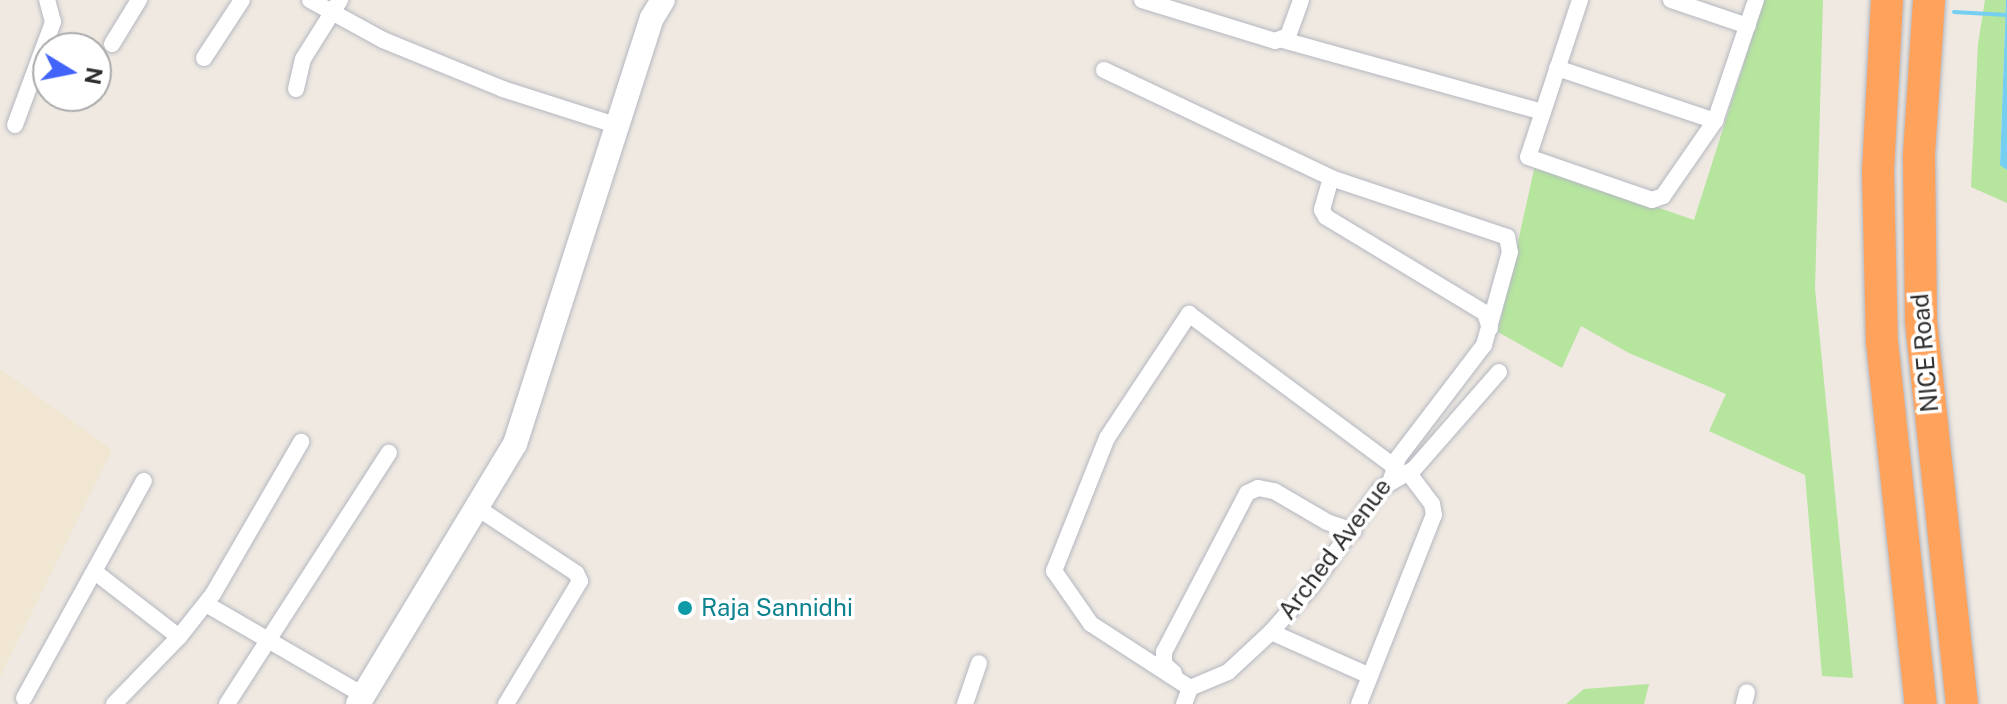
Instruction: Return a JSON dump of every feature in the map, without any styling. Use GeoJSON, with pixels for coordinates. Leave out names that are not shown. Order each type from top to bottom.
{"type":"FeatureCollection","features":[{"type":"Feature","properties":{"kind":"highway","name":"NICE Road"},"geometry":{"type":"LineString","coordinates":[[1887,0],[1880,94],[1877,239],[1895,476],[1921,704]]}},
{"type":"Feature","properties":{"kind":"highway","name":"NICE Road"},"geometry":{"type":"LineString","coordinates":[[1929,0],[1921,88],[1918,260],[1935,471],[1962,704]]}},
{"type":"Feature","properties":{"kind":"street"},"geometry":{"type":"LineString","coordinates":[[15,125],[53,22],[47,0]]}},
{"type":"Feature","properties":{"kind":"street"},"geometry":{"type":"LineString","coordinates":[[112,44],[139,0]]}},
{"type":"Feature","properties":{"kind":"street"},"geometry":{"type":"LineString","coordinates":[[204,58],[242,0]]}},
{"type":"Feature","properties":{"kind":"street"},"geometry":{"type":"LineString","coordinates":[[310,0],[336,6],[383,40],[503,89],[618,126]]}},
{"type":"Feature","properties":{"kind":"street"},"geometry":{"type":"LineString","coordinates":[[206,604],[360,700],[515,444],[652,18],[663,0]]}},
{"type":"Feature","properties":{"kind":"street"},"geometry":{"type":"LineString","coordinates":[[1142,0],[1543,112]]}},
{"type":"Feature","properties":{"kind":"street"},"geometry":{"type":"LineString","coordinates":[[1283,40],[1291,30],[1301,0]]}},
{"type":"Feature","properties":{"kind":"street"},"geometry":{"type":"LineString","coordinates":[[1580,0],[1528,157],[1652,200],[1663,196],[1715,121],[1756,0]]}},
{"type":"Feature","properties":{"kind":"street"},"geometry":{"type":"LineString","coordinates":[[1671,0],[1748,26]]}},
{"type":"Feature","properties":{"kind":"street"},"geometry":{"type":"LineString","coordinates":[[296,89],[303,59],[336,6]]}},
{"type":"Feature","properties":{"kind":"street"},"geometry":{"type":"LineString","coordinates":[[1557,68],[1715,121]]}},
{"type":"Feature","properties":{"kind":"street"},"geometry":{"type":"LineString","coordinates":[[1104,70],[1331,178],[1322,210],[1326,217],[1485,313],[1490,328]]}},
{"type":"Feature","properties":{"kind":"street","name":"Arched Avenue"},"geometry":{"type":"LineString","coordinates":[[1187,696],[1228,672],[1271,632],[1311,587],[1381,488],[1398,474],[1484,345],[1490,328],[1510,252],[1507,237],[1331,178]]}},
{"type":"Feature","properties":{"kind":"street"},"geometry":{"type":"LineString","coordinates":[[1187,696],[1091,624],[1054,571],[1107,438],[1189,314],[1398,474],[1432,504],[1434,515],[1359,704]]}},
{"type":"Feature","properties":{"kind":"street"},"geometry":{"type":"LineString","coordinates":[[1398,474],[1499,372]]}},
{"type":"Feature","properties":{"kind":"street"},"geometry":{"type":"LineString","coordinates":[[114,704],[179,637],[206,604],[301,442]]}},
{"type":"Feature","properties":{"kind":"street"},"geometry":{"type":"LineString","coordinates":[[227,704],[389,453]]}},
{"type":"Feature","properties":{"kind":"street"},"geometry":{"type":"LineString","coordinates":[[24,698],[144,481]]}},
{"type":"Feature","properties":{"kind":"street"},"geometry":{"type":"LineString","coordinates":[[1187,696],[1164,664],[1164,652],[1247,493],[1258,488],[1274,491],[1327,522],[1353,531]]}},
{"type":"Feature","properties":{"kind":"street"},"geometry":{"type":"LineString","coordinates":[[476,507],[576,573],[580,581],[506,704]]}},
{"type":"Feature","properties":{"kind":"street"},"geometry":{"type":"LineString","coordinates":[[95,572],[179,637]]}},
{"type":"Feature","properties":{"kind":"street"},"geometry":{"type":"LineString","coordinates":[[1271,632],[1370,676]]}},
{"type":"Feature","properties":{"kind":"street"},"geometry":{"type":"LineString","coordinates":[[965,704],[979,663]]}},
{"type":"Feature","properties":{"kind":"shaded area"},"geometry":{"type":"Polygon","coordinates":[[[0,369],[112,450],[0,677],[0,369]]]}},
{"type":"Feature","properties":{"kind":"green space"},"geometry":{"type":"Polygon","coordinates":[[[1764,0],[1823,0],[1815,289],[1853,678],[1822,676],[1805,475],[1709,431],[1726,394],[1629,353],[1581,326],[1562,368],[1498,332],[1535,165],[1694,220],[1764,0]]]}},
{"type":"Feature","properties":{"kind":"green space"},"geometry":{"type":"Polygon","coordinates":[[[1985,0],[2006,0],[2000,164],[2007,170],[2007,203],[1971,187],[1978,44],[1985,0]]]}},
{"type":"Feature","properties":{"kind":"green space"},"geometry":{"type":"Polygon","coordinates":[[[1649,684],[1644,704],[1566,704],[1584,689],[1649,684]]]}},
{"type":"Feature","properties":{"kind":"water"},"geometry":{"type":"Polygon","coordinates":[[[2007,0],[2007,170],[2000,165],[2007,0]]]}},
{"type":"Feature","properties":{"kind":"waterway"},"geometry":{"type":"LineString","coordinates":[[1954,12],[2007,15]]}},
{"type":"Feature","properties":{"kind":"place","name":"Raja Sannidhi"},"geometry":{"type":"Point","coordinates":[685,608]}}]}
